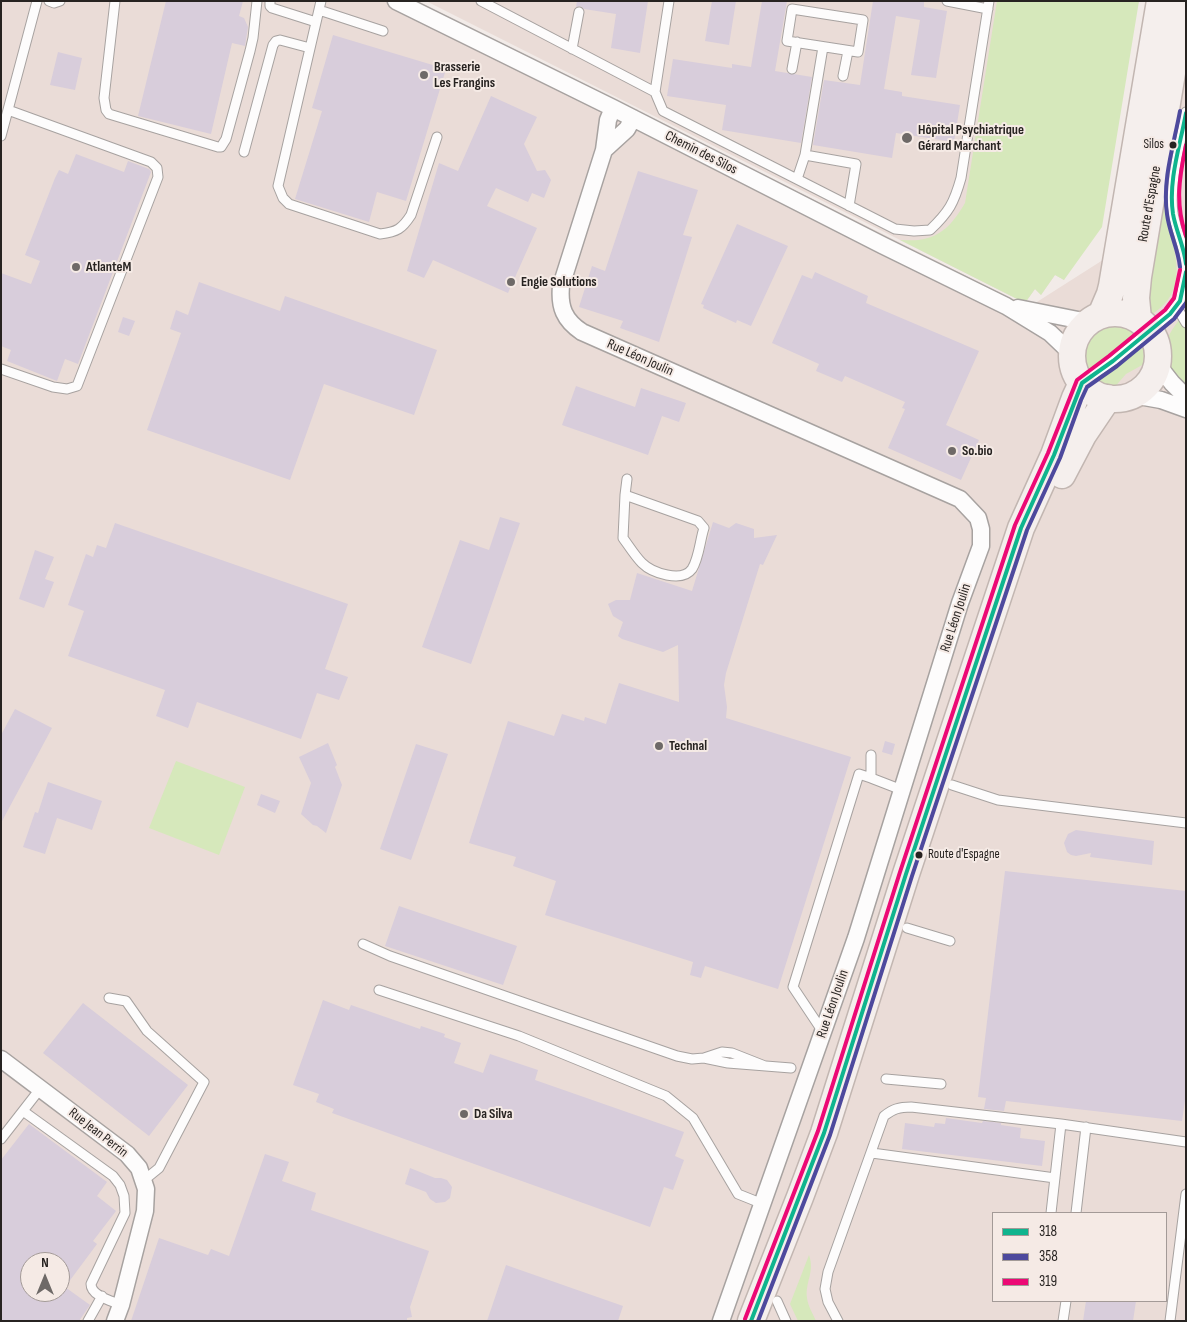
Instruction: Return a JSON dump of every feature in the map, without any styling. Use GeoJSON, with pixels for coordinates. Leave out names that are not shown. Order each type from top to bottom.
{"type":"FeatureCollection","features":[{"type":"Feature","properties":{"kind":"main road","name":"Route d'Espagne"},"geometry":{"type":"LineString","coordinates":[[1072,354],[1076,336],[1094,318],[1112,286],[1160,1]]}},
{"type":"Feature","properties":{"kind":"main road","name":"Route d'Espagne"},"geometry":{"type":"LineString","coordinates":[[1158,365],[1158,346],[1144,324],[1136,298],[1184,1]]}},
{"type":"Feature","properties":{"kind":"main road"},"geometry":{"type":"LineString","coordinates":[[1094,318],[1113,312],[1126,314],[1144,324]]}},
{"type":"Feature","properties":{"kind":"main road"},"geometry":{"type":"LineString","coordinates":[[1072,354],[1074,369],[1082,383],[1093,393],[1108,398],[1120,399],[1133,395],[1144,388],[1153,378],[1158,365]]}},
{"type":"Feature","properties":{"kind":"main road"},"geometry":{"type":"LineString","coordinates":[[752,1321],[824,1133],[1020,528],[1054,456],[1074,398],[1082,383]]}},
{"type":"Feature","properties":{"kind":"main road"},"geometry":{"type":"LineString","coordinates":[[778,1314],[844,1126],[998,641],[1049,498],[1083,435],[1108,398]]}},
{"type":"Feature","properties":{"kind":"street","name":"Chemin des Silos"},"geometry":{"type":"LineString","coordinates":[[396,1],[1006,306],[1050,333],[1072,354]]}},
{"type":"Feature","properties":{"kind":"street","name":"Rue Léon Joulin"},"geometry":{"type":"LineString","coordinates":[[613,108],[608,120],[604,150],[561,286],[560,299],[566,318],[571,325],[582,332],[960,499],[978,518],[981,530],[981,546],[960,603],[862,920],[722,1321]]}},
{"type":"Feature","properties":{"kind":"street","name":"Rue Léon Joulin"},"geometry":{"type":"LineString","coordinates":[[604,150],[627,128],[633,118]]}},
{"type":"Feature","properties":{"kind":"street","name":"Chemin des Silos"},"geometry":{"type":"LineString","coordinates":[[1006,306],[1094,318]]}},
{"type":"Feature","properties":{"kind":"street"},"geometry":{"type":"LineString","coordinates":[[1158,365],[1186,397]]}},
{"type":"Feature","properties":{"kind":"street"},"geometry":{"type":"LineString","coordinates":[[1133,395],[1161,400],[1186,409]]}},
{"type":"Feature","properties":{"kind":"street","name":"Rue Jean Perrin"},"geometry":{"type":"LineString","coordinates":[[1,1059],[127,1154],[139,1168],[146,1189],[145,1211],[121,1305],[115,1321]]}},
{"type":"Feature","properties":{"kind":"lane"},"geometry":{"type":"LineString","coordinates":[[1,136],[37,1]]}},
{"type":"Feature","properties":{"kind":"lane"},"geometry":{"type":"LineString","coordinates":[[49,1],[54,3],[60,1]]}},
{"type":"Feature","properties":{"kind":"lane"},"geometry":{"type":"LineString","coordinates":[[115,1],[104,98],[106,110],[109,114],[218,147],[226,139],[254,38],[257,1]]}},
{"type":"Feature","properties":{"kind":"lane"},"geometry":{"type":"LineString","coordinates":[[270,1],[272,8],[316,22]]}},
{"type":"Feature","properties":{"kind":"lane"},"geometry":{"type":"LineString","coordinates":[[669,1],[655,92],[663,111],[895,229],[914,231],[930,230],[944,217],[956,199],[961,178],[988,5],[946,1]]}},
{"type":"Feature","properties":{"kind":"lane"},"geometry":{"type":"LineString","coordinates":[[487,3],[655,92]]}},
{"type":"Feature","properties":{"kind":"lane"},"geometry":{"type":"LineString","coordinates":[[383,31],[320,6],[278,186],[283,198],[289,204],[380,234],[394,232],[405,226],[411,215],[437,137]]}},
{"type":"Feature","properties":{"kind":"lane"},"geometry":{"type":"LineString","coordinates":[[792,9],[863,20],[858,52],[796,42],[787,41],[792,9]]}},
{"type":"Feature","properties":{"kind":"lane"},"geometry":{"type":"LineString","coordinates":[[572,49],[579,12]]}},
{"type":"Feature","properties":{"kind":"lane"},"geometry":{"type":"LineString","coordinates":[[244,152],[273,45],[276,41],[280,40],[310,48]]}},
{"type":"Feature","properties":{"kind":"lane"},"geometry":{"type":"LineString","coordinates":[[792,69],[796,42]]}},
{"type":"Feature","properties":{"kind":"lane"},"geometry":{"type":"LineString","coordinates":[[797,179],[805,155],[823,47]]}},
{"type":"Feature","properties":{"kind":"lane"},"geometry":{"type":"LineString","coordinates":[[843,76],[848,51]]}},
{"type":"Feature","properties":{"kind":"lane"},"geometry":{"type":"LineString","coordinates":[[1,369],[53,387],[66,389],[77,386],[158,177],[157,168],[152,162],[8,110]]}},
{"type":"Feature","properties":{"kind":"lane"},"geometry":{"type":"LineString","coordinates":[[1186,112],[1174,184],[1173,213],[1181,224],[1186,266]]}},
{"type":"Feature","properties":{"kind":"lane"},"geometry":{"type":"LineString","coordinates":[[805,155],[856,164],[849,206]]}},
{"type":"Feature","properties":{"kind":"lane"},"geometry":{"type":"LineString","coordinates":[[1082,383],[1113,361],[1144,324],[1166,318],[1182,295],[1186,271]]}},
{"type":"Feature","properties":{"kind":"lane"},"geometry":{"type":"LineString","coordinates":[[1176,306],[1181,318],[1186,323]]}},
{"type":"Feature","properties":{"kind":"lane"},"geometry":{"type":"LineString","coordinates":[[626,495],[698,521],[704,528],[693,567],[688,574],[677,577],[661,573],[644,564],[623,538],[627,479]]}},
{"type":"Feature","properties":{"kind":"lane"},"geometry":{"type":"LineString","coordinates":[[871,755],[871,778]]}},
{"type":"Feature","properties":{"kind":"lane"},"geometry":{"type":"LineString","coordinates":[[823,1032],[793,988],[859,774],[902,790]]}},
{"type":"Feature","properties":{"kind":"lane"},"geometry":{"type":"LineString","coordinates":[[952,785],[998,800],[1186,823]]}},
{"type":"Feature","properties":{"kind":"lane"},"geometry":{"type":"LineString","coordinates":[[907,928],[950,941]]}},
{"type":"Feature","properties":{"kind":"lane"},"geometry":{"type":"LineString","coordinates":[[363,944],[390,956],[677,1056],[692,1059],[704,1058],[722,1052],[732,1053],[765,1066],[790,1068]]}},
{"type":"Feature","properties":{"kind":"lane"},"geometry":{"type":"LineString","coordinates":[[379,990],[519,1036],[666,1096],[693,1118],[738,1194],[763,1204]]}},
{"type":"Feature","properties":{"kind":"lane"},"geometry":{"type":"LineString","coordinates":[[109,998],[126,1001],[147,1031],[204,1082],[159,1168],[143,1181]]}},
{"type":"Feature","properties":{"kind":"lane"},"geometry":{"type":"LineString","coordinates":[[886,1080],[941,1084]]}},
{"type":"Feature","properties":{"kind":"lane"},"geometry":{"type":"LineString","coordinates":[[1,1139],[40,1088]]}},
{"type":"Feature","properties":{"kind":"lane"},"geometry":{"type":"LineString","coordinates":[[838,1321],[828,1302],[825,1289],[828,1272],[884,1116],[899,1107],[1086,1127],[1186,1142]]}},
{"type":"Feature","properties":{"kind":"lane"},"geometry":{"type":"LineString","coordinates":[[23,1111],[113,1176],[120,1185],[124,1196],[125,1213],[91,1284],[91,1288],[94,1292],[121,1305]]}},
{"type":"Feature","properties":{"kind":"lane"},"geometry":{"type":"LineString","coordinates":[[1051,1212],[1061,1124]]}},
{"type":"Feature","properties":{"kind":"lane"},"geometry":{"type":"LineString","coordinates":[[1076,1212],[1086,1127]]}},
{"type":"Feature","properties":{"kind":"lane"},"geometry":{"type":"LineString","coordinates":[[872,1153],[1055,1178]]}},
{"type":"Feature","properties":{"kind":"lane"},"geometry":{"type":"LineString","coordinates":[[1170,1321],[1182,1263],[1186,1194]]}},
{"type":"Feature","properties":{"kind":"lane"},"geometry":{"type":"LineString","coordinates":[[88,1321],[102,1296]]}},
{"type":"Feature","properties":{"kind":"lane"},"geometry":{"type":"LineString","coordinates":[[1063,1321],[1066,1302]]}},
{"type":"Feature","properties":{"kind":"shaded area"},"geometry":{"type":"Polygon","coordinates":[[[1,1],[416,1],[1029,307],[1106,258],[1186,1],[1186,1321],[1,1321],[1,1]]]}},
{"type":"Feature","properties":{"kind":"shaded area","name":"Hôpital Psychiatrique Gérard Marchant"},"geometry":{"type":"Polygon","coordinates":[[[426,1],[1139,1],[1064,280],[1055,275],[1041,295],[1035,289],[1025,303],[426,1]]]}},
{"type":"Feature","properties":{"kind":"green space"},"geometry":{"type":"Polygon","coordinates":[[[997,1],[1139,1],[1102,227],[1064,280],[1055,275],[1041,295],[1035,289],[1025,303],[900,240],[921,240],[937,234],[953,221],[965,203],[997,1]]]}},
{"type":"Feature","properties":{"kind":"green space"},"geometry":{"type":"Polygon","coordinates":[[[1167,177],[1164,208],[1173,244],[1177,268],[1176,279],[1168,299],[1149,316],[1144,302],[1167,177]]]}},
{"type":"Feature","properties":{"kind":"green space"},"geometry":{"type":"Polygon","coordinates":[[[1186,310],[1186,386],[1169,367],[1166,361],[1165,346],[1174,327],[1186,310]]]}},
{"type":"Feature","properties":{"kind":"green space"},"geometry":{"type":"Polygon","coordinates":[[[1107,324],[1124,327],[1136,334],[1143,347],[1144,355],[1144,364],[1126,374],[1113,389],[1099,385],[1089,378],[1083,369],[1080,359],[1081,349],[1086,339],[1094,330],[1107,324]]]}},
{"type":"Feature","properties":{"kind":"green space"},"geometry":{"type":"Polygon","coordinates":[[[176,761],[245,787],[219,855],[149,828],[176,761]]]}},
{"type":"Feature","properties":{"kind":"green space"},"geometry":{"type":"Polygon","coordinates":[[[809,1255],[811,1267],[807,1298],[816,1321],[798,1321],[790,1304],[809,1255]]]}},
{"type":"Feature","properties":{"kind":"building"},"geometry":{"type":"Polygon","coordinates":[[[166,1],[243,1],[239,16],[244,18],[248,27],[245,46],[232,43],[211,134],[138,116],[166,1]]]}},
{"type":"Feature","properties":{"kind":"building"},"geometry":{"type":"Polygon","coordinates":[[[577,1],[648,1],[640,53],[611,48],[616,14],[584,9],[580,6],[576,7],[577,1]]]}},
{"type":"Feature","properties":{"kind":"building"},"geometry":{"type":"Polygon","coordinates":[[[712,1],[736,1],[729,45],[705,41],[712,1]]]}},
{"type":"Feature","properties":{"kind":"building"},"geometry":{"type":"Polygon","coordinates":[[[762,1],[787,1],[775,71],[812,77],[801,143],[722,130],[726,105],[667,96],[673,59],[732,68],[732,64],[751,67],[762,1]]]}},
{"type":"Feature","properties":{"kind":"building"},"geometry":{"type":"Polygon","coordinates":[[[873,1],[924,1],[924,7],[947,11],[936,78],[911,75],[920,20],[896,16],[884,89],[902,92],[902,96],[960,105],[954,142],[896,133],[892,158],[813,145],[824,80],[860,85],[873,1]]]}},
{"type":"Feature","properties":{"kind":"building"},"geometry":{"type":"Polygon","coordinates":[[[333,35],[446,69],[406,201],[377,192],[369,222],[295,199],[322,111],[312,108],[333,35]]]}},
{"type":"Feature","properties":{"kind":"building"},"geometry":{"type":"Polygon","coordinates":[[[58,52],[82,58],[75,90],[50,85],[58,52]]]}},
{"type":"Feature","properties":{"kind":"building"},"geometry":{"type":"Polygon","coordinates":[[[491,96],[537,117],[524,144],[537,171],[545,170],[551,180],[544,198],[532,193],[528,202],[496,188],[487,206],[537,228],[508,293],[433,260],[424,278],[407,271],[439,163],[458,171],[491,96]]]}},
{"type":"Feature","properties":{"kind":"building","name":"AtlanteM"},"geometry":{"type":"Polygon","coordinates":[[[76,154],[124,172],[128,161],[149,169],[151,172],[78,364],[65,359],[57,381],[7,361],[11,350],[1,346],[1,273],[31,284],[40,261],[25,255],[59,170],[68,174],[76,154]]]}},
{"type":"Feature","properties":{"kind":"building"},"geometry":{"type":"Polygon","coordinates":[[[638,171],[698,190],[683,235],[692,237],[659,342],[620,328],[623,321],[579,307],[592,266],[605,271],[638,171]]]}},
{"type":"Feature","properties":{"kind":"building"},"geometry":{"type":"Polygon","coordinates":[[[737,224],[788,246],[751,326],[737,320],[736,323],[703,308],[704,305],[701,304],[737,224]]]}},
{"type":"Feature","properties":{"kind":"building"},"geometry":{"type":"Polygon","coordinates":[[[815,272],[868,296],[866,303],[979,351],[946,425],[979,440],[961,480],[888,448],[905,409],[902,408],[905,402],[845,376],[842,382],[816,371],[819,364],[772,343],[802,275],[812,279],[815,272]]]}},
{"type":"Feature","properties":{"kind":"building"},"geometry":{"type":"Polygon","coordinates":[[[199,282],[280,311],[285,296],[437,350],[414,415],[324,384],[290,480],[147,430],[181,333],[170,329],[176,310],[188,315],[199,282]]]}},
{"type":"Feature","properties":{"kind":"building"},"geometry":{"type":"Polygon","coordinates":[[[123,317],[135,321],[129,336],[118,332],[123,317]]]}},
{"type":"Feature","properties":{"kind":"building"},"geometry":{"type":"Polygon","coordinates":[[[576,386],[635,407],[641,388],[686,403],[679,422],[662,416],[648,455],[562,425],[576,386]]]}},
{"type":"Feature","properties":{"kind":"building"},"geometry":{"type":"Polygon","coordinates":[[[500,517],[520,523],[471,664],[422,647],[460,540],[489,550],[500,517]]]}},
{"type":"Feature","properties":{"kind":"building","name":"Technal"},"geometry":{"type":"Polygon","coordinates":[[[713,522],[729,528],[736,523],[754,529],[754,538],[777,535],[763,565],[760,564],[726,673],[724,685],[727,707],[726,718],[851,757],[778,989],[705,966],[701,978],[690,975],[693,962],[545,915],[556,881],[513,866],[516,857],[469,843],[508,721],[554,736],[562,714],[584,721],[585,717],[606,724],[619,683],[679,702],[678,645],[663,652],[622,639],[618,636],[623,622],[613,616],[608,604],[616,600],[630,600],[637,573],[692,591],[713,522]]]}},
{"type":"Feature","properties":{"kind":"building"},"geometry":{"type":"Polygon","coordinates":[[[115,523],[348,604],[325,669],[348,677],[339,700],[317,693],[301,739],[197,702],[188,728],[156,716],[165,690],[68,656],[84,611],[68,605],[86,554],[93,557],[97,545],[106,548],[115,523]]]}},
{"type":"Feature","properties":{"kind":"building"},"geometry":{"type":"Polygon","coordinates":[[[35,550],[54,557],[45,579],[54,582],[44,608],[19,599],[35,550]]]}},
{"type":"Feature","properties":{"kind":"building"},"geometry":{"type":"Polygon","coordinates":[[[15,709],[52,728],[1,823],[1,735],[15,709]]]}},
{"type":"Feature","properties":{"kind":"building"},"geometry":{"type":"Polygon","coordinates":[[[885,741],[895,744],[892,755],[882,752],[885,741]]]}},
{"type":"Feature","properties":{"kind":"building"},"geometry":{"type":"Polygon","coordinates":[[[328,743],[337,765],[335,767],[342,785],[326,833],[301,814],[311,783],[299,757],[328,743]]]}},
{"type":"Feature","properties":{"kind":"building"},"geometry":{"type":"Polygon","coordinates":[[[416,744],[448,754],[411,860],[380,849],[416,744]]]}},
{"type":"Feature","properties":{"kind":"building"},"geometry":{"type":"Polygon","coordinates":[[[48,782],[102,801],[92,830],[57,818],[45,854],[23,847],[35,812],[38,813],[48,782]]]}},
{"type":"Feature","properties":{"kind":"building"},"geometry":{"type":"Polygon","coordinates":[[[261,794],[280,801],[275,813],[257,805],[261,794]]]}},
{"type":"Feature","properties":{"kind":"building"},"geometry":{"type":"Polygon","coordinates":[[[1076,830],[1154,841],[1152,865],[1090,857],[1091,853],[1071,855],[1067,852],[1064,843],[1068,834],[1076,830]]]}},
{"type":"Feature","properties":{"kind":"building"},"geometry":{"type":"Polygon","coordinates":[[[1005,871],[1186,891],[1186,1094],[1182,1121],[1006,1101],[1004,1111],[984,1109],[986,1098],[978,1097],[1005,871]]]}},
{"type":"Feature","properties":{"kind":"building"},"geometry":{"type":"Polygon","coordinates":[[[399,906],[517,946],[503,985],[385,946],[399,906]]]}},
{"type":"Feature","properties":{"kind":"building","name":"Da Silva"},"geometry":{"type":"Polygon","coordinates":[[[323,1000],[349,1010],[351,1005],[420,1029],[421,1026],[445,1034],[444,1037],[461,1043],[454,1063],[483,1073],[490,1054],[538,1070],[535,1080],[684,1132],[675,1156],[684,1160],[673,1190],[664,1187],[650,1227],[332,1113],[334,1109],[316,1102],[319,1094],[293,1085],[323,1000]]]}},
{"type":"Feature","properties":{"kind":"building"},"geometry":{"type":"Polygon","coordinates":[[[83,1003],[188,1085],[149,1136],[43,1053],[83,1003]]]}},
{"type":"Feature","properties":{"kind":"building"},"geometry":{"type":"Polygon","coordinates":[[[946,1118],[982,1123],[983,1121],[1001,1123],[1001,1125],[1021,1128],[1020,1138],[1045,1141],[1042,1166],[902,1149],[905,1123],[934,1127],[935,1123],[945,1124],[946,1118]]]}},
{"type":"Feature","properties":{"kind":"building"},"geometry":{"type":"Polygon","coordinates":[[[29,1124],[107,1182],[97,1196],[116,1211],[93,1241],[97,1244],[70,1280],[70,1252],[20,1252],[20,1302],[70,1302],[70,1291],[90,1305],[79,1321],[1,1321],[1,1160],[29,1124]]]}},
{"type":"Feature","properties":{"kind":"building"},"geometry":{"type":"Polygon","coordinates":[[[265,1154],[289,1162],[282,1181],[316,1193],[311,1210],[429,1251],[410,1307],[412,1317],[407,1318],[407,1321],[131,1321],[159,1238],[208,1255],[211,1249],[229,1256],[265,1154]]]}},
{"type":"Feature","properties":{"kind":"building"},"geometry":{"type":"Polygon","coordinates":[[[410,1168],[435,1178],[447,1180],[452,1187],[450,1198],[445,1202],[436,1203],[430,1199],[426,1192],[405,1184],[410,1168]]]}},
{"type":"Feature","properties":{"kind":"building"},"geometry":{"type":"Polygon","coordinates":[[[506,1265],[623,1306],[618,1321],[487,1321],[506,1265]]]}},
{"type":"Feature","properties":{"kind":"building"},"geometry":{"type":"Polygon","coordinates":[[[1086,1302],[1136,1302],[1133,1321],[1083,1321],[1086,1302]]]}},
{"type":"Feature","properties":{"kind":"transit line","name":"358"},"geometry":{"type":"LineString","coordinates":[[1180,111],[1169,162],[1166,201],[1168,221],[1180,267]]}},
{"type":"Feature","properties":{"kind":"transit line","name":"318"},"geometry":{"type":"LineString","coordinates":[[1186,113],[1175,164],[1172,189],[1174,220],[1186,264]]}},
{"type":"Feature","properties":{"kind":"transit line","name":"319"},"geometry":{"type":"LineString","coordinates":[[1186,145],[1179,191],[1180,213],[1186,236]]}},
{"type":"Feature","properties":{"kind":"transit line","name":"319"},"geometry":{"type":"LineString","coordinates":[[745,1319],[818,1131],[900,872],[1015,525],[1048,453],[1077,380],[1165,310],[1174,298],[1180,270]]}},
{"type":"Feature","properties":{"kind":"transit line","name":"318"},"geometry":{"type":"LineString","coordinates":[[751,1321],[824,1133],[906,874],[1021,528],[1054,455],[1082,383],[1113,361],[1170,314],[1180,301],[1186,272]]}},
{"type":"Feature","properties":{"kind":"transit line","name":"358"},"geometry":{"type":"LineString","coordinates":[[758,1321],[830,1135],[912,876],[1027,530],[1060,458],[1081,400],[1087,387],[1117,366],[1174,319],[1186,303]]}},
{"type":"Feature","properties":{"kind":"place","name":"Brasserie Les Frangins"},"geometry":{"type":"Point","coordinates":[424,75]}},
{"type":"Feature","properties":{"kind":"place","name":"Hôpital Psychiatrique Gérard Marchant"},"geometry":{"type":"Point","coordinates":[907,138]}},
{"type":"Feature","properties":{"kind":"place","name":"Silos"},"geometry":{"type":"Point","coordinates":[1173,145]}},
{"type":"Feature","properties":{"kind":"place","name":"AtlanteM"},"geometry":{"type":"Point","coordinates":[76,267]}},
{"type":"Feature","properties":{"kind":"place","name":"Engie Solutions"},"geometry":{"type":"Point","coordinates":[511,282]}},
{"type":"Feature","properties":{"kind":"place","name":"So.bio"},"geometry":{"type":"Point","coordinates":[952,451]}},
{"type":"Feature","properties":{"kind":"place","name":"Technal"},"geometry":{"type":"Point","coordinates":[659,746]}},
{"type":"Feature","properties":{"kind":"place","name":"Route d'Espagne"},"geometry":{"type":"Point","coordinates":[919,855]}},
{"type":"Feature","properties":{"kind":"place","name":"Da Silva"},"geometry":{"type":"Point","coordinates":[464,1114]}}]}
